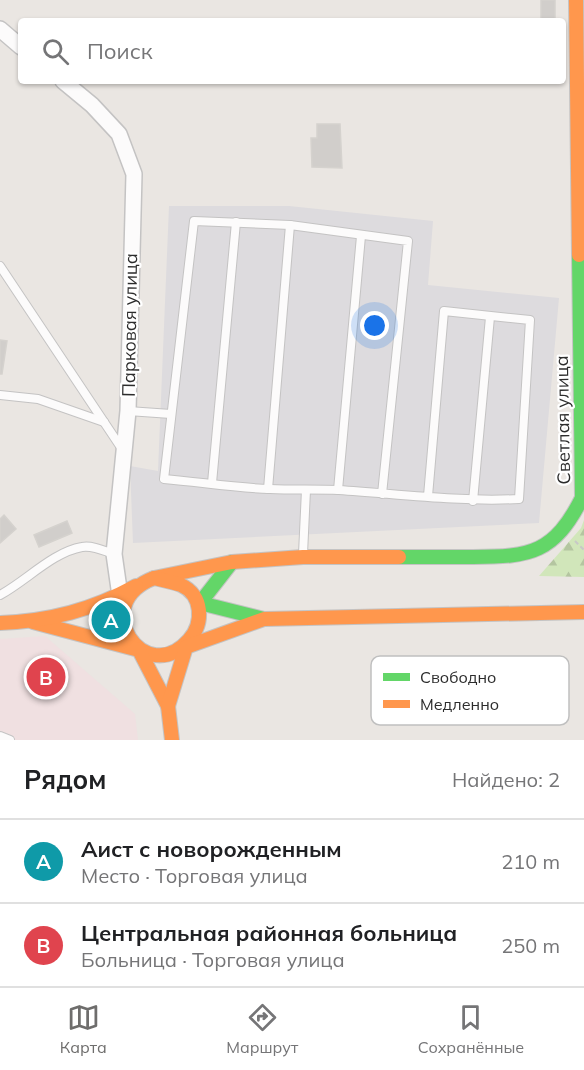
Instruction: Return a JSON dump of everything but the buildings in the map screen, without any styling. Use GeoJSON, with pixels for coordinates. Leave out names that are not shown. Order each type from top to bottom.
{"type":"FeatureCollection","features":[{"type":"Feature","properties":{"kind":"street","name":"Светлая улица"},"geometry":{"type":"LineString","coordinates":[[154,578],[232,562],[303,557],[517,556],[548,545],[564,531],[582,498],[576,0]]}},
{"type":"Feature","properties":{"kind":"street"},"geometry":{"type":"LineString","coordinates":[[0,29],[18,44]]}},
{"type":"Feature","properties":{"kind":"street","name":"Парковая улица"},"geometry":{"type":"LineString","coordinates":[[67,84],[92,105],[119,134],[134,174],[128,411],[114,554],[120,596]]}},
{"type":"Feature","properties":{"kind":"street"},"geometry":{"type":"LineString","coordinates":[[168,706],[186,647],[198,624],[200,603],[232,562]]}},
{"type":"Feature","properties":{"kind":"street"},"geometry":{"type":"LineString","coordinates":[[0,623],[33,622],[83,612],[154,578],[172,580],[190,590],[200,603],[264,619],[584,612]]}},
{"type":"Feature","properties":{"kind":"street"},"geometry":{"type":"LineString","coordinates":[[137,586],[127,599],[123,620],[129,639],[140,650],[168,706],[172,740]]}},
{"type":"Feature","properties":{"kind":"street"},"geometry":{"type":"LineString","coordinates":[[33,622],[140,650],[153,656],[166,656],[264,619]]}},
{"type":"Feature","properties":{"kind":"lane"},"geometry":{"type":"LineString","coordinates":[[382,495],[408,241],[290,225],[194,222],[165,479],[268,489],[338,490],[382,495],[428,496],[473,501],[519,499],[530,320],[444,311],[428,496]]}},
{"type":"Feature","properties":{"kind":"lane"},"geometry":{"type":"LineString","coordinates":[[212,483],[236,222]]}},
{"type":"Feature","properties":{"kind":"lane"},"geometry":{"type":"LineString","coordinates":[[268,489],[290,225]]}},
{"type":"Feature","properties":{"kind":"lane"},"geometry":{"type":"LineString","coordinates":[[338,490],[361,236]]}},
{"type":"Feature","properties":{"kind":"lane"},"geometry":{"type":"LineString","coordinates":[[0,266],[124,453]]}},
{"type":"Feature","properties":{"kind":"lane"},"geometry":{"type":"LineString","coordinates":[[473,501],[490,316]]}},
{"type":"Feature","properties":{"kind":"lane"},"geometry":{"type":"LineString","coordinates":[[0,395],[38,399],[104,422]]}},
{"type":"Feature","properties":{"kind":"lane"},"geometry":{"type":"LineString","coordinates":[[128,411],[171,414]]}},
{"type":"Feature","properties":{"kind":"lane"},"geometry":{"type":"LineString","coordinates":[[303,557],[306,490]]}},
{"type":"Feature","properties":{"kind":"lane"},"geometry":{"type":"LineString","coordinates":[[0,595],[24,582],[42,565],[83,546],[114,554]]}},
{"type":"Feature","properties":{"kind":"lane"},"geometry":{"type":"LineString","coordinates":[[0,736],[10,740]]}},
{"type":"Feature","properties":{"kind":"shaded area"},"geometry":{"type":"Polygon","coordinates":[[[169,206],[289,206],[433,221],[428,285],[559,298],[539,523],[133,543],[130,466],[158,471],[169,206]]]}},
{"type":"Feature","properties":{"kind":"shaded area"},"geometry":{"type":"Polygon","coordinates":[[[45,636],[135,714],[138,740],[0,740],[0,639],[45,636]]]}},
{"type":"Feature","properties":{"kind":"green space"},"geometry":{"type":"Polygon","coordinates":[[[584,520],[584,577],[539,576],[581,528],[584,520]]]}},
{"type":"Feature","properties":{"kind":"traffic: fast"},"geometry":{"type":"LineString","coordinates":[[399,557],[493,557],[526,553],[550,541],[572,516],[582,498],[579,255]]}},
{"type":"Feature","properties":{"kind":"traffic: fast"},"geometry":{"type":"LineString","coordinates":[[232,562],[200,603],[264,619]]}},
{"type":"Feature","properties":{"kind":"traffic: slow"},"geometry":{"type":"LineString","coordinates":[[576,0],[579,255]]}},
{"type":"Feature","properties":{"kind":"traffic: slow"},"geometry":{"type":"LineString","coordinates":[[154,578],[232,562],[303,557],[399,557]]}},
{"type":"Feature","properties":{"kind":"traffic: slow"},"geometry":{"type":"LineString","coordinates":[[154,578],[181,585],[194,595],[199,610],[194,633],[189,640],[172,653],[155,655],[141,649],[130,638],[124,622],[125,606],[134,590],[154,578]]}},
{"type":"Feature","properties":{"kind":"traffic: slow"},"geometry":{"type":"LineString","coordinates":[[0,623],[36,620],[70,613],[103,602],[136,586]]}},
{"type":"Feature","properties":{"kind":"traffic: slow"},"geometry":{"type":"LineString","coordinates":[[168,706],[186,647],[264,619],[584,612]]}},
{"type":"Feature","properties":{"kind":"traffic: slow"},"geometry":{"type":"LineString","coordinates":[[33,622],[139,650],[168,706],[172,740]]}},
{"type":"Feature","properties":{"kind":"place","name":"Аист с новорожденным"},"geometry":{"type":"Point","coordinates":[111,620]}},
{"type":"Feature","properties":{"kind":"place","name":"Центральная районная больница"},"geometry":{"type":"Point","coordinates":[46,677]}}]}
